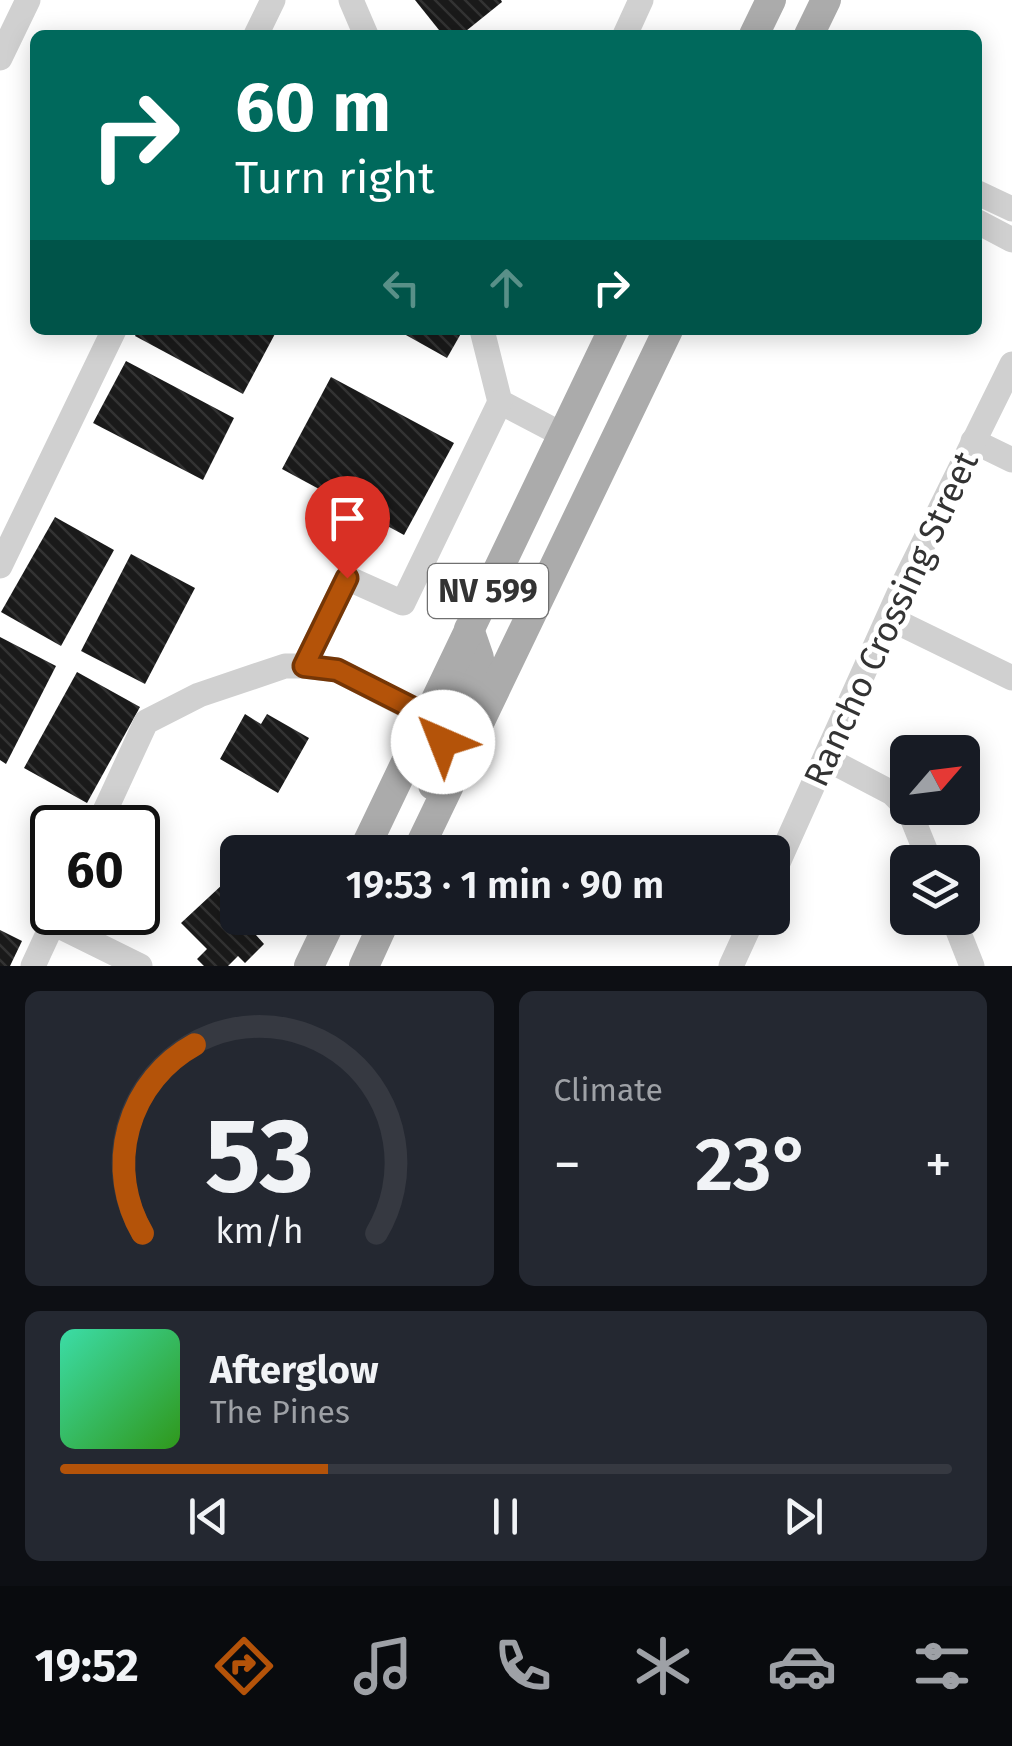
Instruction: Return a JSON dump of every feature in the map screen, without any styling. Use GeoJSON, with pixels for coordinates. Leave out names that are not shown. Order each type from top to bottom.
{"type":"FeatureCollection","features":[{"type":"Feature","properties":{"kind":"main road"},"geometry":{"type":"LineString","coordinates":[[756,30],[771,0]]}},
{"type":"Feature","properties":{"kind":"main road"},"geometry":{"type":"LineString","coordinates":[[811,30],[826,0]]}},
{"type":"Feature","properties":{"kind":"main road","name":"NV 599"},"geometry":{"type":"LineString","coordinates":[[371,835],[611,335]]}},
{"type":"Feature","properties":{"kind":"main road","name":"NV 599"},"geometry":{"type":"LineString","coordinates":[[425,835],[666,335]]}},
{"type":"Feature","properties":{"kind":"main road"},"geometry":{"type":"LineString","coordinates":[[469,629],[478,658],[466,701],[478,722]]}},
{"type":"Feature","properties":{"kind":"main road"},"geometry":{"type":"LineString","coordinates":[[428,716],[438,725],[443,742],[431,776],[438,808]]}},
{"type":"Feature","properties":{"kind":"main road"},"geometry":{"type":"LineString","coordinates":[[309,966],[324,935]]}},
{"type":"Feature","properties":{"kind":"main road"},"geometry":{"type":"LineString","coordinates":[[364,966],[378,935]]}},
{"type":"Feature","properties":{"kind":"street"},"geometry":{"type":"LineString","coordinates":[[0,58],[28,0]]}},
{"type":"Feature","properties":{"kind":"street"},"geometry":{"type":"LineString","coordinates":[[258,30],[272,0]]}},
{"type":"Feature","properties":{"kind":"street"},"geometry":{"type":"LineString","coordinates":[[352,0],[364,30]]}},
{"type":"Feature","properties":{"kind":"street"},"geometry":{"type":"LineString","coordinates":[[627,30],[642,0]]}},
{"type":"Feature","properties":{"kind":"street"},"geometry":{"type":"LineString","coordinates":[[982,195],[1012,210]]}},
{"type":"Feature","properties":{"kind":"street"},"geometry":{"type":"LineString","coordinates":[[982,224],[1012,240]]}},
{"type":"Feature","properties":{"kind":"street"},"geometry":{"type":"LineString","coordinates":[[0,566],[112,335]]}},
{"type":"Feature","properties":{"kind":"street"},"geometry":{"type":"LineString","coordinates":[[304,666],[347,578],[403,604],[500,402],[483,335]]}},
{"type":"Feature","properties":{"kind":"street","name":"Rancho Crossing Street"},"geometry":{"type":"LineString","coordinates":[[790,838],[889,618],[1012,364]]}},
{"type":"Feature","properties":{"kind":"street"},"geometry":{"type":"LineString","coordinates":[[500,402],[563,435]]}},
{"type":"Feature","properties":{"kind":"street"},"geometry":{"type":"LineString","coordinates":[[973,442],[1012,460]]}},
{"type":"Feature","properties":{"kind":"street"},"geometry":{"type":"LineString","coordinates":[[889,618],[1012,678]]}},
{"type":"Feature","properties":{"kind":"street"},"geometry":{"type":"LineString","coordinates":[[108,805],[146,722],[199,695],[285,666],[337,670],[428,716]]}},
{"type":"Feature","properties":{"kind":"street"},"geometry":{"type":"LineString","coordinates":[[827,759],[892,793],[909,810],[923,845]]}},
{"type":"Feature","properties":{"kind":"street"},"geometry":{"type":"LineString","coordinates":[[33,966],[47,935]]}},
{"type":"Feature","properties":{"kind":"street"},"geometry":{"type":"LineString","coordinates":[[85,935],[140,966]]}},
{"type":"Feature","properties":{"kind":"street"},"geometry":{"type":"LineString","coordinates":[[730,966],[745,935]]}},
{"type":"Feature","properties":{"kind":"street"},"geometry":{"type":"LineString","coordinates":[[960,935],[972,966]]}},
{"type":"Feature","properties":{"kind":"building"},"geometry":{"type":"Polygon","coordinates":[[[415,0],[502,2],[467,30],[439,30],[415,0]]]}},
{"type":"Feature","properties":{"kind":"building"},"geometry":{"type":"Polygon","coordinates":[[[136,335],[274,335],[243,394],[136,335]]]}},
{"type":"Feature","properties":{"kind":"building"},"geometry":{"type":"Polygon","coordinates":[[[406,335],[460,335],[447,358],[406,335]]]}},
{"type":"Feature","properties":{"kind":"building"},"geometry":{"type":"Polygon","coordinates":[[[126,361],[234,418],[203,480],[93,423],[126,361]]]}},
{"type":"Feature","properties":{"kind":"building"},"geometry":{"type":"Polygon","coordinates":[[[331,377],[454,443],[404,535],[282,469],[331,377]]]}},
{"type":"Feature","properties":{"kind":"building"},"geometry":{"type":"Polygon","coordinates":[[[55,517],[114,550],[61,646],[1,612],[55,517]]]}},
{"type":"Feature","properties":{"kind":"building"},"geometry":{"type":"Polygon","coordinates":[[[131,554],[195,588],[145,684],[81,651],[131,554]]]}},
{"type":"Feature","properties":{"kind":"building"},"geometry":{"type":"Polygon","coordinates":[[[0,637],[56,666],[6,764],[0,760],[0,637]]]}},
{"type":"Feature","properties":{"kind":"building"},"geometry":{"type":"Polygon","coordinates":[[[77,672],[140,707],[87,803],[24,768],[77,672]]]}},
{"type":"Feature","properties":{"kind":"building"},"geometry":{"type":"Polygon","coordinates":[[[245,714],[261,724],[267,714],[309,738],[278,793],[220,759],[245,714]]]}},
{"type":"Feature","properties":{"kind":"building"},"geometry":{"type":"Polygon","coordinates":[[[220,887],[220,935],[256,935],[264,944],[245,963],[238,956],[228,966],[204,966],[197,959],[207,949],[181,923],[220,887]]]}},
{"type":"Feature","properties":{"kind":"building"},"geometry":{"type":"Polygon","coordinates":[[[0,930],[22,941],[10,966],[0,966],[0,930]]]}},
{"type":"Feature","properties":{"kind":"route"},"geometry":{"type":"LineString","coordinates":[[347,578],[304,666],[337,670],[428,716],[438,725],[443,742]]}}]}
